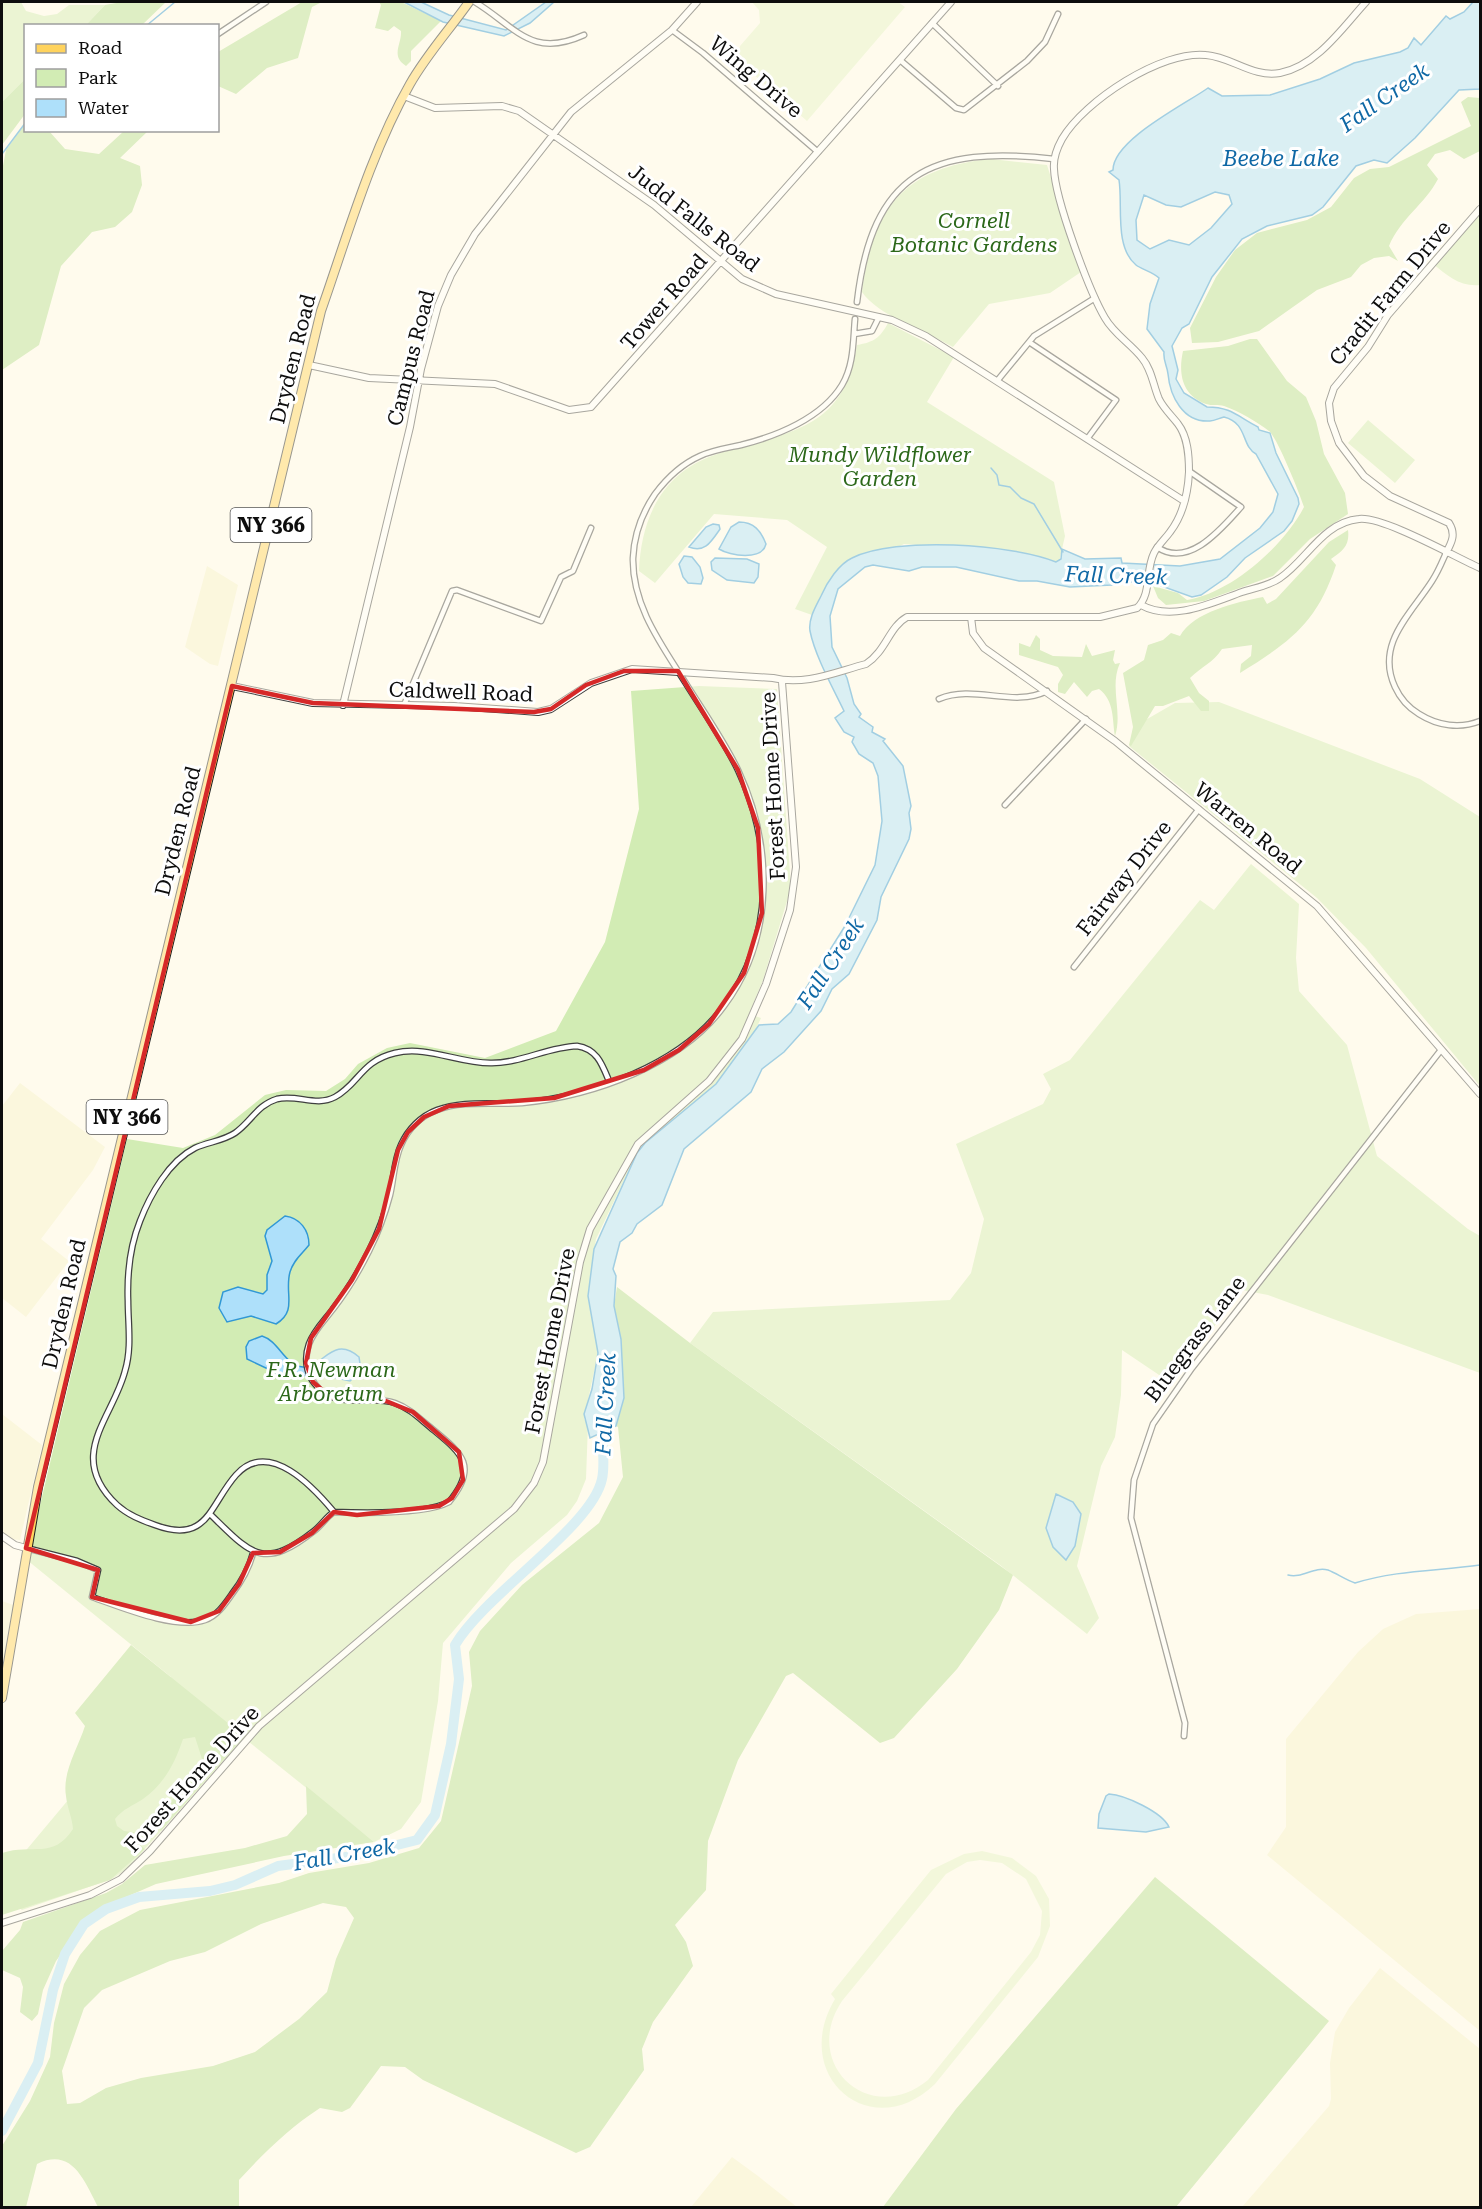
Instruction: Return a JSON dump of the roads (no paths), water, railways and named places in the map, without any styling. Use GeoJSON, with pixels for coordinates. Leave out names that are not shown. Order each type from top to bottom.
{"type":"FeatureCollection","features":[{"type":"Feature","properties":{"kind":"main road","name":"Dryden Road"},"geometry":{"type":"LineString","coordinates":[[2,1698],[26,1548],[321,311],[384,137],[404,96],[441,39],[467,5]]}},
{"type":"Feature","properties":{"kind":"street"},"geometry":{"type":"LineString","coordinates":[[219,33],[266,2]]}},
{"type":"Feature","properties":{"kind":"street"},"geometry":{"type":"LineString","coordinates":[[475,2],[532,42],[546,44],[584,34]]}},
{"type":"Feature","properties":{"kind":"street","name":"Campus Road"},"geometry":{"type":"LineString","coordinates":[[343,705],[438,306],[459,260],[475,234],[553,135],[585,99],[672,30],[697,2]]}},
{"type":"Feature","properties":{"kind":"street","name":"Tower Road"},"geometry":{"type":"LineString","coordinates":[[309,364],[369,378],[495,384],[566,409],[588,408],[600,400],[951,2]]}},
{"type":"Feature","properties":{"kind":"street"},"geometry":{"type":"LineString","coordinates":[[1366,2],[1318,52],[1288,71],[1264,73],[1206,54],[1185,57],[1132,77],[1083,113],[1068,130],[1054,159],[1058,193],[1095,298],[1117,334],[1148,365],[1161,402],[1184,434],[1189,471],[1184,501],[1177,523],[1157,547],[1151,561],[1141,604],[1154,610],[1180,610],[1208,606],[1270,584],[1289,571],[1325,535],[1346,522],[1360,518],[1379,522],[1480,568]]}},
{"type":"Feature","properties":{"kind":"street"},"geometry":{"type":"LineString","coordinates":[[900,60],[956,108],[964,110],[1023,66],[1045,42],[1058,14]]}},
{"type":"Feature","properties":{"kind":"street"},"geometry":{"type":"LineString","coordinates":[[932,23],[998,86]]}},
{"type":"Feature","properties":{"kind":"street","name":"Wing Drive"},"geometry":{"type":"LineString","coordinates":[[672,30],[704,52],[818,152]]}},
{"type":"Feature","properties":{"kind":"street","name":"Judd Falls Road"},"geometry":{"type":"LineString","coordinates":[[404,96],[435,108],[495,106],[511,108],[662,211],[720,263],[742,279],[766,291],[879,316],[926,336],[1184,501]]}},
{"type":"Feature","properties":{"kind":"street"},"geometry":{"type":"LineString","coordinates":[[857,302],[864,256],[876,220],[890,198],[913,177],[946,161],[972,156],[1054,159]]}},
{"type":"Feature","properties":{"kind":"street","name":"Cradit Farm Drive"},"geometry":{"type":"LineString","coordinates":[[1446,553],[1453,540],[1453,532],[1449,523],[1390,496],[1364,476],[1339,443],[1331,422],[1329,403],[1334,388],[1368,348],[1388,315],[1480,209]]}},
{"type":"Feature","properties":{"kind":"street"},"geometry":{"type":"LineString","coordinates":[[997,381],[1029,342],[1043,329],[1095,298]]}},
{"type":"Feature","properties":{"kind":"street"},"geometry":{"type":"LineString","coordinates":[[854,334],[872,331],[879,316]]}},
{"type":"Feature","properties":{"kind":"street"},"geometry":{"type":"LineString","coordinates":[[609,1082],[598,1057],[589,1049],[577,1046],[493,1064],[422,1052],[395,1053],[368,1065],[344,1091],[329,1100],[312,1102],[284,1098],[271,1101],[258,1109],[229,1137],[196,1148],[173,1166],[148,1202],[134,1238],[128,1276],[128,1358],[121,1383],[98,1428],[94,1458],[99,1480],[107,1493],[128,1514],[164,1528],[179,1530],[196,1526],[211,1515],[237,1474],[246,1467],[260,1463],[281,1466],[299,1474],[334,1512],[357,1515],[439,1506],[449,1502],[460,1485],[465,1474],[464,1462],[456,1449],[408,1409],[386,1401],[338,1400],[319,1389],[306,1363],[307,1350],[314,1333],[352,1280],[379,1229],[390,1194],[398,1150],[408,1132],[418,1121],[430,1113],[449,1106],[521,1103],[554,1098],[609,1082],[662,1060],[709,1024],[723,1008],[744,973],[752,954],[762,913],[762,855],[752,806],[738,770],[721,739],[650,625],[634,577],[633,552],[644,514],[668,478],[688,462],[706,453],[746,444],[780,431],[818,411],[838,391],[846,378],[852,356],[855,319]]}},
{"type":"Feature","properties":{"kind":"street"},"geometry":{"type":"LineString","coordinates":[[1029,342],[1116,400],[1087,439]]}},
{"type":"Feature","properties":{"kind":"street"},"geometry":{"type":"LineString","coordinates":[[1157,547],[1164,551],[1179,553],[1197,547],[1222,528],[1241,507],[1189,471]]}},
{"type":"Feature","properties":{"kind":"street"},"geometry":{"type":"LineString","coordinates":[[404,705],[452,591],[457,590],[541,621],[561,577],[573,571],[591,528]]}},
{"type":"Feature","properties":{"kind":"street"},"geometry":{"type":"LineString","coordinates":[[1446,553],[1433,580],[1394,638],[1389,656],[1390,675],[1401,697],[1425,717],[1446,725],[1480,721]]}},
{"type":"Feature","properties":{"kind":"street","name":"Forest Home Drive"},"geometry":{"type":"LineString","coordinates":[[2,1923],[90,1895],[121,1879],[150,1851],[259,1726],[513,1509],[534,1483],[543,1462],[580,1262],[590,1229],[638,1144],[709,1081],[742,1039],[766,984],[790,910],[796,867],[782,682],[812,679],[874,659],[884,649],[899,623],[907,617],[1100,617],[1126,612],[1141,604]]}},
{"type":"Feature","properties":{"kind":"street","name":"Warren Road"},"geometry":{"type":"LineString","coordinates":[[971,617],[973,633],[980,645],[1086,719],[1317,906],[1480,1094]]}},
{"type":"Feature","properties":{"kind":"street","name":"Caldwell Road"},"geometry":{"type":"LineString","coordinates":[[232,686],[296,701],[343,705],[404,705],[538,712],[554,708],[586,686],[624,671],[641,669],[678,671],[773,678],[782,682]]}},
{"type":"Feature","properties":{"kind":"street"},"geometry":{"type":"LineString","coordinates":[[939,699],[960,693],[1019,698],[1047,691]]}},
{"type":"Feature","properties":{"kind":"street"},"geometry":{"type":"LineString","coordinates":[[1005,805],[1086,719]]}},
{"type":"Feature","properties":{"kind":"street","name":"Fairway Drive"},"geometry":{"type":"LineString","coordinates":[[1074,967],[1199,809]]}},
{"type":"Feature","properties":{"kind":"street","name":"Bluegrass Lane"},"geometry":{"type":"LineString","coordinates":[[1184,1736],[1185,1723],[1131,1518],[1134,1480],[1153,1424],[1192,1368],[1442,1050]]}},
{"type":"Feature","properties":{"kind":"street"},"geometry":{"type":"LineString","coordinates":[[211,1515],[254,1553],[266,1555],[280,1552],[312,1533],[334,1512]]}},
{"type":"Feature","properties":{"kind":"street"},"geometry":{"type":"LineString","coordinates":[[2,1536],[15,1545],[77,1561],[98,1570],[92,1597],[170,1620],[191,1622],[206,1620],[219,1611],[250,1567],[254,1553]]}},
{"type":"Feature","properties":{"kind":"water"},"geometry":{"type":"Polygon","coordinates":[[[404,2],[421,2],[449,15],[506,30],[546,2],[554,2],[530,23],[504,36],[443,22],[404,2]]]}},
{"type":"Feature","properties":{"kind":"water","name":"Beebe Lake"},"geometry":{"type":"Polygon","coordinates":[[[1473,2],[1480,2],[1480,89],[1459,90],[1415,138],[1387,163],[1374,160],[1356,166],[1323,207],[1312,215],[1267,226],[1242,239],[1212,277],[1189,324],[1182,328],[1172,346],[1178,370],[1176,379],[1184,393],[1207,407],[1228,410],[1258,427],[1259,430],[1270,433],[1276,453],[1299,504],[1292,521],[1284,531],[1245,558],[1227,577],[1201,595],[1192,597],[1156,584],[1121,581],[1112,585],[1070,587],[1037,581],[1019,581],[956,567],[922,567],[909,571],[873,565],[865,567],[838,589],[830,616],[832,647],[847,678],[854,704],[861,714],[859,717],[873,727],[872,732],[885,739],[883,741],[903,766],[911,806],[909,839],[881,897],[877,920],[849,974],[832,989],[821,1011],[784,1052],[762,1069],[751,1092],[684,1149],[662,1205],[637,1224],[632,1233],[620,1242],[613,1269],[616,1276],[614,1306],[621,1339],[624,1398],[616,1426],[590,1438],[584,1414],[592,1389],[598,1353],[588,1296],[594,1249],[637,1153],[645,1143],[716,1084],[759,1025],[778,1024],[791,1012],[845,926],[875,865],[882,821],[878,776],[873,763],[859,754],[852,742],[854,737],[844,732],[835,718],[844,711],[820,661],[810,631],[813,613],[827,585],[838,569],[852,558],[872,551],[896,547],[954,545],[983,547],[1036,556],[1056,562],[1061,559],[1062,549],[1085,559],[1121,558],[1122,563],[1180,566],[1220,559],[1260,528],[1273,512],[1278,494],[1237,424],[1224,417],[1214,421],[1192,418],[1185,413],[1175,399],[1169,382],[1164,352],[1147,329],[1150,304],[1159,278],[1136,265],[1129,257],[1122,237],[1119,180],[1109,172],[1113,170],[1116,159],[1124,147],[1137,135],[1208,88],[1222,96],[1270,95],[1320,79],[1354,63],[1400,52],[1408,48],[1414,38],[1421,45],[1446,16],[1450,19],[1464,12],[1473,2]],[[1215,192],[1181,207],[1166,205],[1144,195],[1136,220],[1137,240],[1150,249],[1169,240],[1189,245],[1211,228],[1232,204],[1229,195],[1215,192]]]}},
{"type":"Feature","properties":{"kind":"water"},"geometry":{"type":"Polygon","coordinates":[[[739,522],[753,526],[762,535],[766,544],[759,553],[745,556],[730,554],[719,549],[731,527],[739,522]]]}},
{"type":"Feature","properties":{"kind":"water"},"geometry":{"type":"Polygon","coordinates":[[[713,524],[719,525],[720,529],[707,545],[699,549],[689,547],[706,527],[713,524]]]}},
{"type":"Feature","properties":{"kind":"water"},"geometry":{"type":"Polygon","coordinates":[[[684,556],[692,557],[700,567],[703,578],[701,584],[688,583],[683,577],[679,564],[684,556]]]}},
{"type":"Feature","properties":{"kind":"water"},"geometry":{"type":"Polygon","coordinates":[[[715,558],[747,559],[759,564],[758,577],[754,583],[727,580],[712,570],[711,562],[715,558]]]}},
{"type":"Feature","properties":{"kind":"water"},"geometry":{"type":"Polygon","coordinates":[[[285,1216],[295,1219],[303,1226],[309,1245],[296,1260],[290,1272],[287,1313],[276,1324],[251,1316],[227,1322],[219,1308],[223,1292],[238,1287],[263,1294],[267,1290],[267,1275],[272,1261],[265,1236],[267,1230],[285,1216]]]}},
{"type":"Feature","properties":{"kind":"water"},"geometry":{"type":"Polygon","coordinates":[[[262,1336],[273,1343],[297,1366],[310,1366],[335,1350],[342,1349],[359,1357],[361,1371],[350,1381],[317,1374],[287,1378],[247,1359],[246,1347],[249,1341],[262,1336]]]}},
{"type":"Feature","properties":{"kind":"water"},"geometry":{"type":"Polygon","coordinates":[[[1056,1494],[1073,1502],[1081,1514],[1075,1546],[1066,1560],[1053,1547],[1046,1528],[1056,1494]]]}},
{"type":"Feature","properties":{"kind":"water"},"geometry":{"type":"Polygon","coordinates":[[[1109,1794],[1124,1797],[1142,1805],[1159,1816],[1169,1827],[1146,1832],[1098,1828],[1099,1814],[1109,1794]]]}},
{"type":"Feature","properties":{"kind":"waterway"},"geometry":{"type":"LineString","coordinates":[[148,24],[175,2]]}},
{"type":"Feature","properties":{"kind":"waterway"},"geometry":{"type":"LineString","coordinates":[[2,154],[24,125]]}},
{"type":"Feature","properties":{"kind":"waterway"},"geometry":{"type":"LineString","coordinates":[[991,468],[997,475],[999,485],[1010,487],[1021,498],[1034,504],[1063,552]]}},
{"type":"Feature","properties":{"kind":"waterway","name":"Fall Creek"},"geometry":{"type":"LineString","coordinates":[[2,2131],[38,2063],[53,1990],[65,1954],[84,1924],[106,1909],[139,1897],[210,1891],[235,1885],[278,1866],[353,1856],[417,1840],[435,1815],[451,1744],[459,1679],[455,1645],[489,1604],[559,1539],[594,1498],[603,1472],[601,1419]]}},
{"type":"Feature","properties":{"kind":"waterway"},"geometry":{"type":"LineString","coordinates":[[1288,1575],[1293,1576],[1323,1569],[1355,1583],[1402,1573],[1480,1565]]}},
{"type":"Feature","properties":{"kind":"park label","name":"Cornell Botanic Gardens"},"geometry":{"type":"Point","coordinates":[974,233]}},
{"type":"Feature","properties":{"kind":"park label","name":"Mundy Wildflower Garden"},"geometry":{"type":"Point","coordinates":[880,467]}},
{"type":"Feature","properties":{"kind":"park label","name":"F.R. Newman Arboretum"},"geometry":{"type":"Point","coordinates":[331,1382]}}]}
